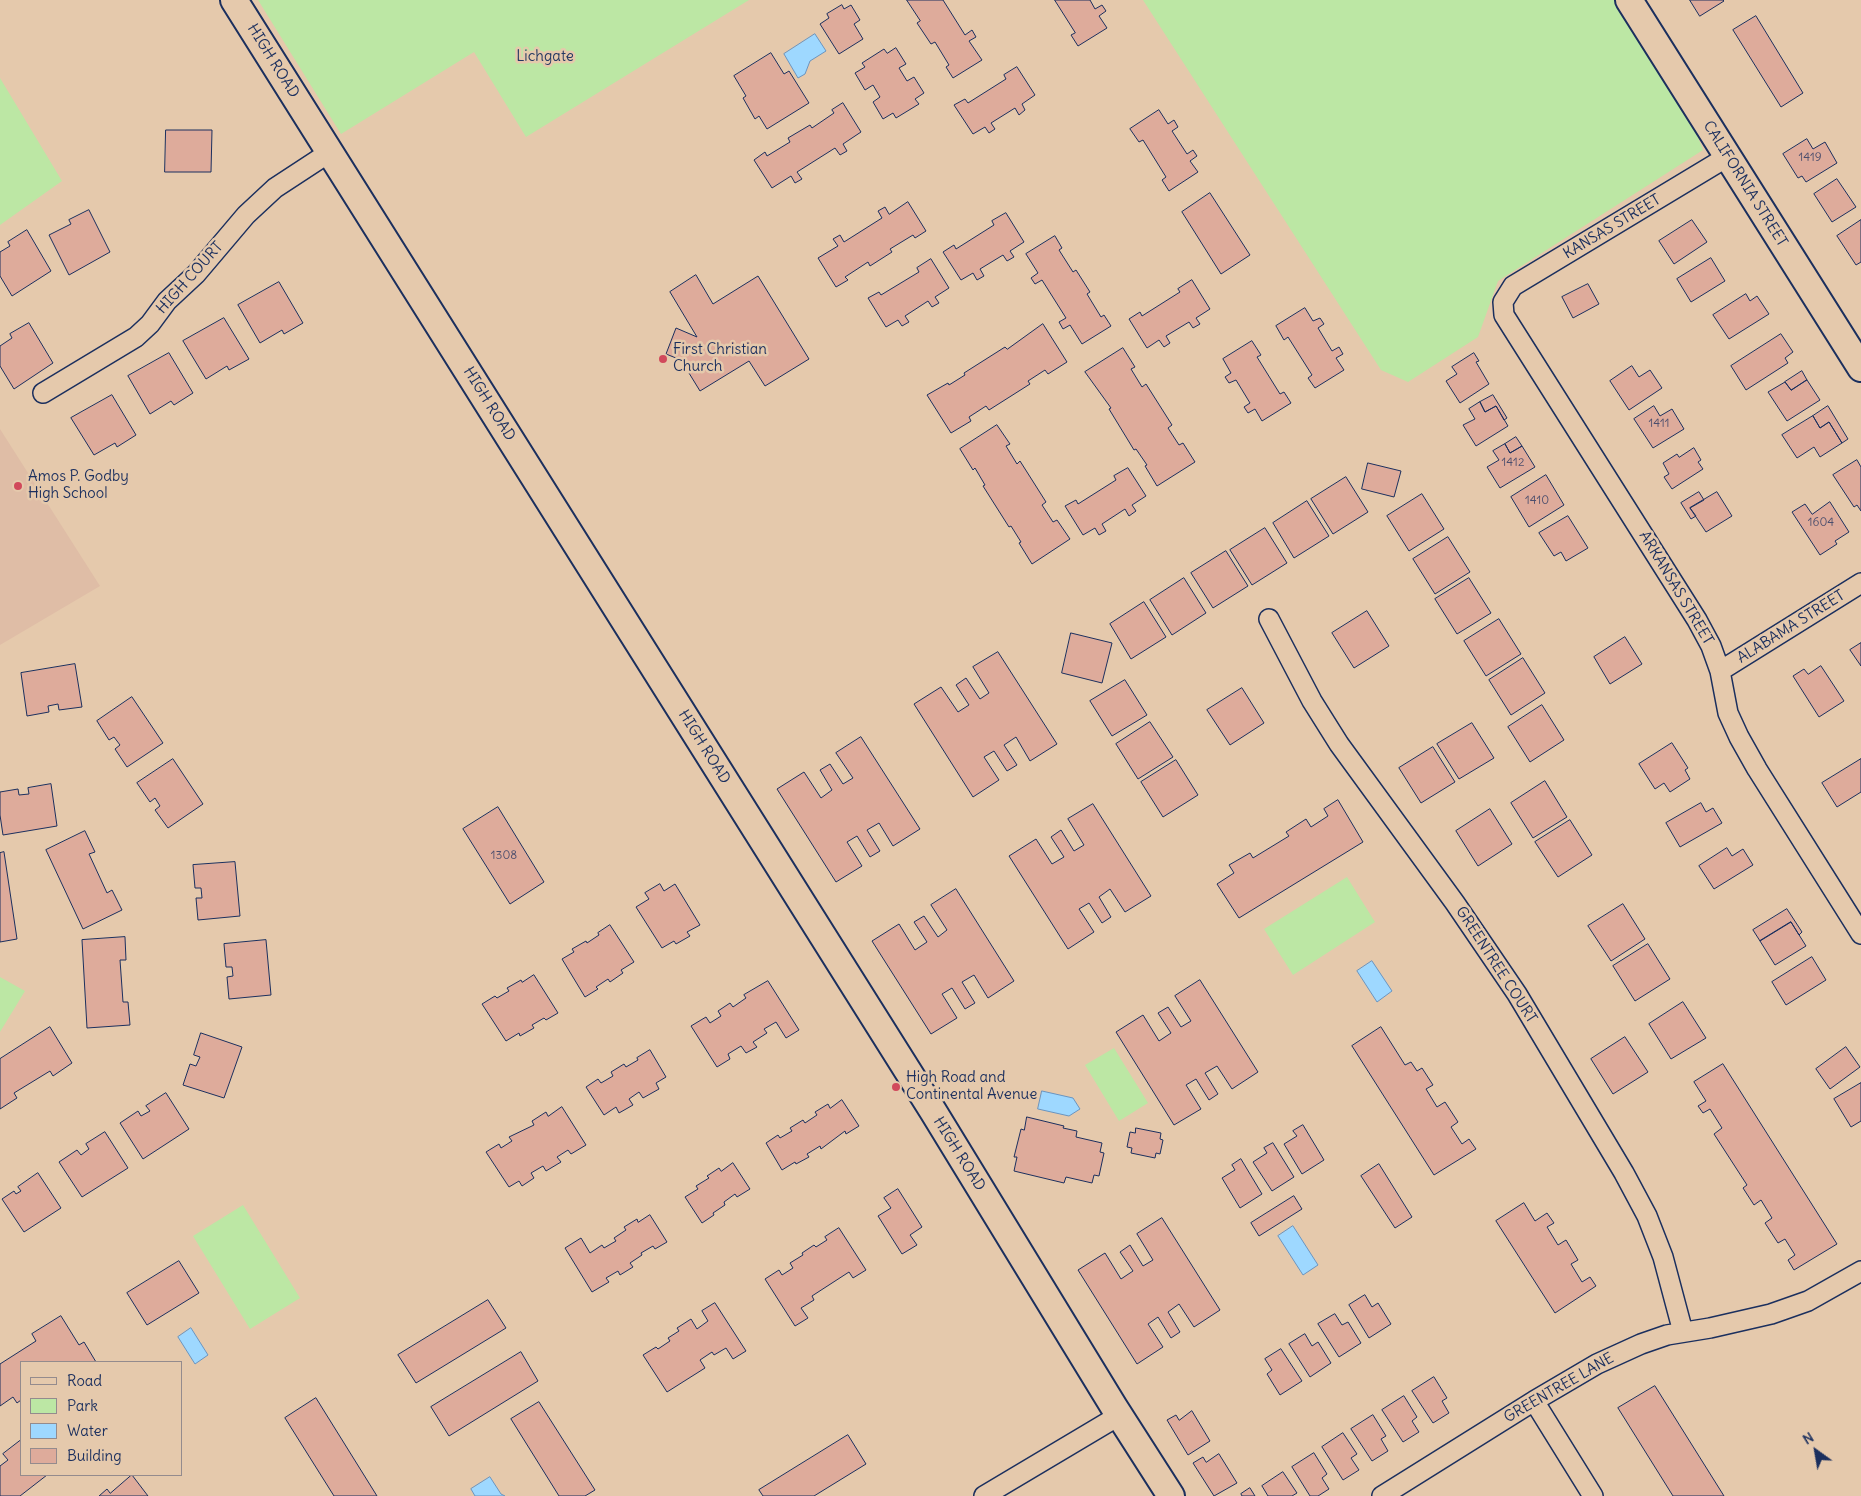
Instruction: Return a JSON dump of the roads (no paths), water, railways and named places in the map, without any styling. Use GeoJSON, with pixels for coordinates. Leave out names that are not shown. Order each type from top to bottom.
{"type":"FeatureCollection","features":[{"type":"Feature","properties":{"kind":"street","name":"HIGH ROAD"},"geometry":{"type":"LineString","coordinates":[[234,0],[927,1102],[1171,1496]]}},
{"type":"Feature","properties":{"kind":"street","name":"CALIFORNIA STREET"},"geometry":{"type":"LineString","coordinates":[[1629,0],[1861,368]]}},
{"type":"Feature","properties":{"kind":"street","name":"HIGH COURT"},"geometry":{"type":"LineString","coordinates":[[43,393],[136,337],[150,324],[167,301],[196,274],[246,215],[275,188],[330,152]]}},
{"type":"Feature","properties":{"kind":"street","name":"KANSAS STREET"},"geometry":{"type":"LineString","coordinates":[[1503,302],[1513,286],[1728,157]]}},
{"type":"Feature","properties":{"kind":"street","name":"ARKANSAS STREET"},"geometry":{"type":"LineString","coordinates":[[1503,302],[1504,315],[1712,646],[1720,671],[1728,713],[1739,737],[1757,769],[1861,934]]}},
{"type":"Feature","properties":{"kind":"street","name":"ALABAMA STREET"},"geometry":{"type":"LineString","coordinates":[[1720,671],[1861,583]]}},
{"type":"Feature","properties":{"kind":"street","name":"GREENTREE COURT"},"geometry":{"type":"LineString","coordinates":[[1269,619],[1312,701],[1338,744],[1455,903],[1517,994],[1624,1173],[1647,1216],[1662,1258],[1683,1332]]}},
{"type":"Feature","properties":{"kind":"street","name":"GREENTREE LANE"},"geometry":{"type":"LineString","coordinates":[[1382,1496],[1597,1364],[1641,1344],[1683,1332],[1771,1314],[1808,1301],[1861,1271]]}},
{"type":"Feature","properties":{"kind":"street"},"geometry":{"type":"LineString","coordinates":[[1534,1401],[1594,1496]]}},
{"type":"Feature","properties":{"kind":"street"},"geometry":{"type":"LineString","coordinates":[[984,1496],[1120,1415]]}},
{"type":"Feature","properties":{"kind":"water"},"geometry":{"type":"Polygon","coordinates":[[[815,34],[826,51],[810,61],[805,74],[798,78],[784,54],[815,34]]]}},
{"type":"Feature","properties":{"kind":"water"},"geometry":{"type":"Polygon","coordinates":[[[1372,961],[1392,991],[1377,1002],[1357,971],[1372,961]]]}},
{"type":"Feature","properties":{"kind":"water"},"geometry":{"type":"Polygon","coordinates":[[[1042,1091],[1073,1098],[1080,1109],[1069,1116],[1038,1109],[1042,1091]]]}},
{"type":"Feature","properties":{"kind":"water"},"geometry":{"type":"Polygon","coordinates":[[[1293,1226],[1318,1265],[1303,1275],[1278,1236],[1293,1226]]]}},
{"type":"Feature","properties":{"kind":"water"},"geometry":{"type":"Polygon","coordinates":[[[191,1328],[208,1355],[195,1364],[178,1337],[191,1328]]]}},
{"type":"Feature","properties":{"kind":"water"},"geometry":{"type":"Polygon","coordinates":[[[490,1477],[501,1494],[505,1496],[475,1496],[471,1489],[490,1477]]]}},
{"type":"Feature","properties":{"kind":"place","name":"First Christian Church"},"geometry":{"type":"Point","coordinates":[663,359]}},
{"type":"Feature","properties":{"kind":"place","name":"Amos P. Godby High School"},"geometry":{"type":"Point","coordinates":[18,486]}},
{"type":"Feature","properties":{"kind":"place","name":"High Road and Continental Avenue"},"geometry":{"type":"Point","coordinates":[896,1087]}},
{"type":"Feature","properties":{"kind":"park label","name":"Lichgate"},"geometry":{"type":"Point","coordinates":[545,57]}}]}
